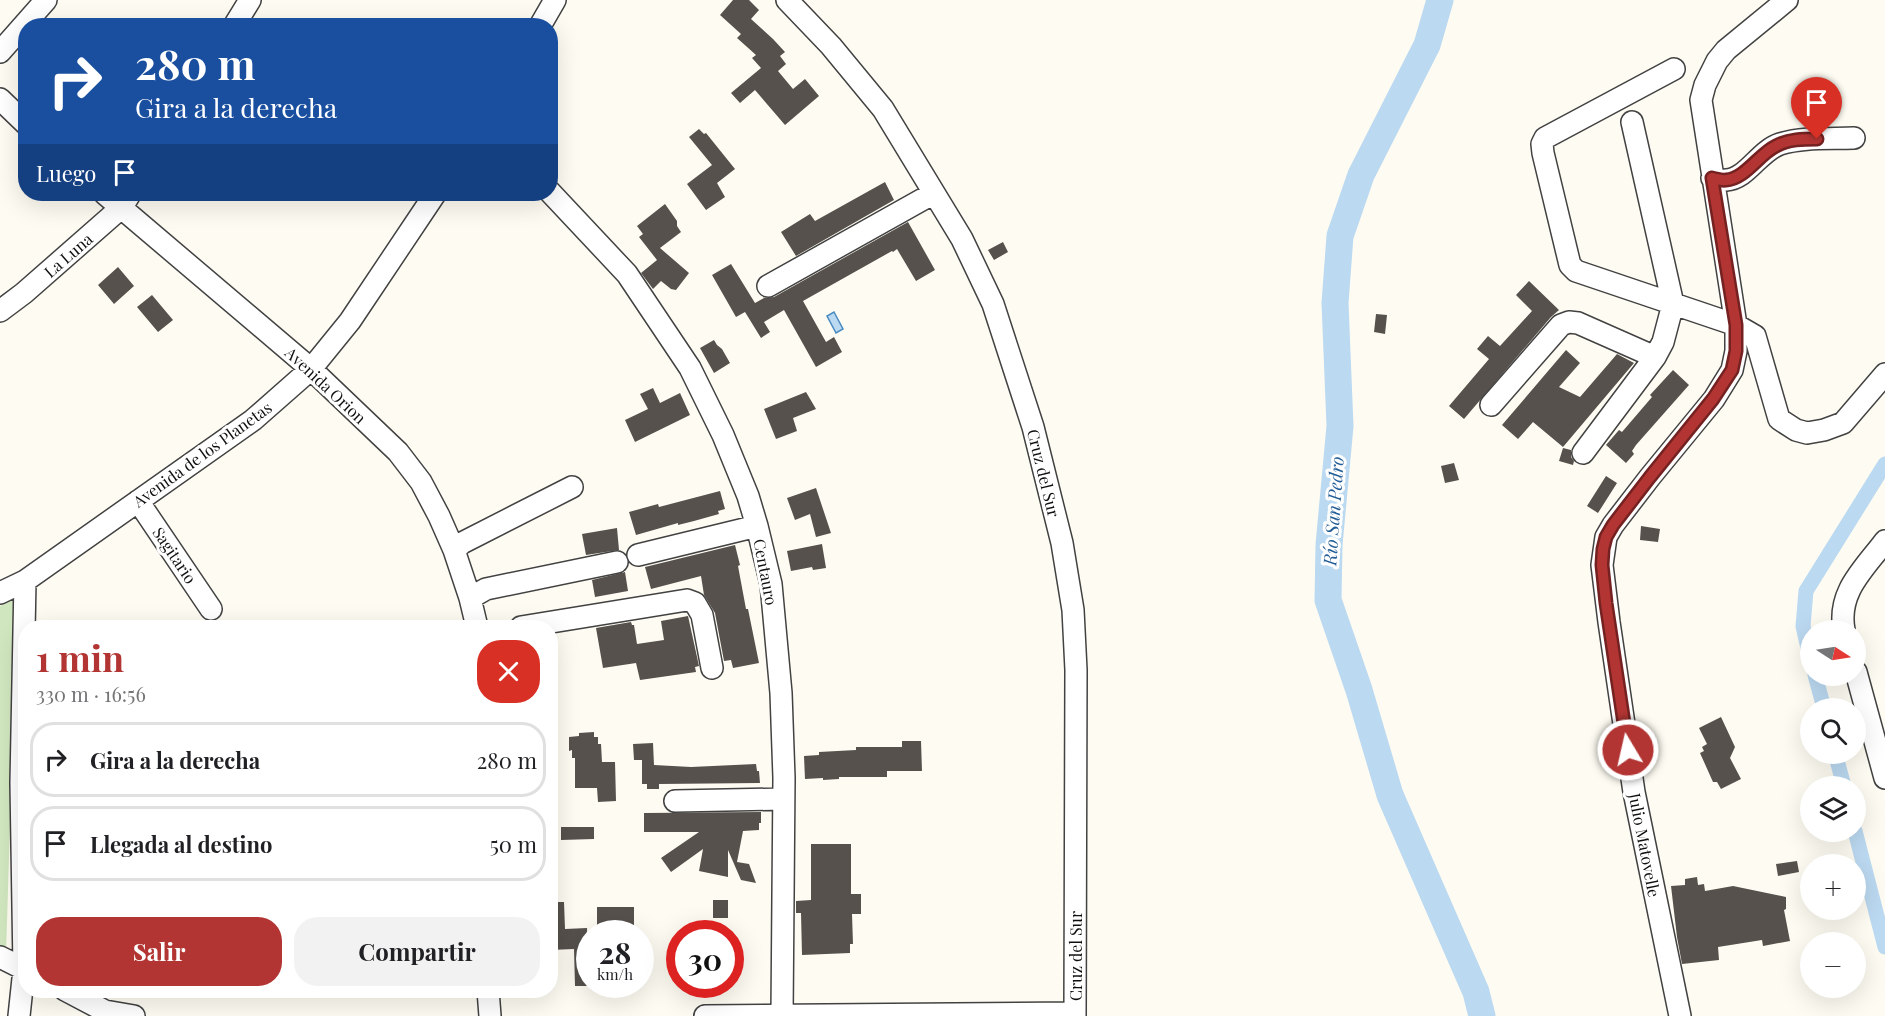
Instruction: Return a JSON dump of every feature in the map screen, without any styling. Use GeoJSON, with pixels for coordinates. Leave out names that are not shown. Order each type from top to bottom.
{"type":"FeatureCollection","features":[{"type":"Feature","properties":{"kind":"street"},"geometry":{"type":"LineString","coordinates":[[30,18],[46,0]]}},
{"type":"Feature","properties":{"kind":"street"},"geometry":{"type":"LineString","coordinates":[[239,18],[250,0]]}},
{"type":"Feature","properties":{"kind":"street"},"geometry":{"type":"LineString","coordinates":[[545,18],[555,0]]}},
{"type":"Feature","properties":{"kind":"street","name":"Cruz del Sur"},"geometry":{"type":"LineString","coordinates":[[787,0],[831,45],[883,109],[962,239],[993,304],[1032,427],[1062,543],[1073,610],[1076,669],[1075,1015]]}},
{"type":"Feature","properties":{"kind":"street","name":"Julio Matovelle"},"geometry":{"type":"LineString","coordinates":[[1680,1016],[1634,792],[1602,565],[1606,537],[1613,525],[1713,399],[1732,370],[1736,351],[1736,325],[1701,100],[1717,61],[1726,50],[1787,0]]}},
{"type":"Feature","properties":{"kind":"street"},"geometry":{"type":"LineString","coordinates":[[0,52],[18,32]]}},
{"type":"Feature","properties":{"kind":"street"},"geometry":{"type":"LineString","coordinates":[[1674,69],[1545,138],[1542,144],[1570,265],[1576,271],[1736,325],[1755,336],[1779,419],[1796,430],[1807,433],[1815,432],[1843,423],[1885,374]]}},
{"type":"Feature","properties":{"kind":"street"},"geometry":{"type":"LineString","coordinates":[[0,99],[18,116]]}},
{"type":"Feature","properties":{"kind":"street"},"geometry":{"type":"LineString","coordinates":[[1583,453],[1655,357],[1663,342],[1673,304],[1632,122]]}},
{"type":"Feature","properties":{"kind":"street"},"geometry":{"type":"LineString","coordinates":[[1712,178],[1727,180],[1743,174],[1761,155],[1777,145],[1799,140],[1854,138]]}},
{"type":"Feature","properties":{"kind":"street"},"geometry":{"type":"LineString","coordinates":[[768,286],[934,193]]}},
{"type":"Feature","properties":{"kind":"street","name":"La Luna"},"geometry":{"type":"LineString","coordinates":[[0,311],[24,293],[125,201]]}},
{"type":"Feature","properties":{"kind":"street","name":"Avenida Orion"},"geometry":{"type":"LineString","coordinates":[[127,201],[398,452],[421,482],[439,516],[454,550],[475,620]]}},
{"type":"Feature","properties":{"kind":"street","name":"Avenida de los Planetas"},"geometry":{"type":"LineString","coordinates":[[0,593],[25,581],[254,420],[310,369],[350,321],[430,201]]}},
{"type":"Feature","properties":{"kind":"street","name":"Centauro"},"geometry":{"type":"LineString","coordinates":[[558,201],[627,274],[690,368],[723,435],[748,496],[771,584],[777,635],[783,799],[782,1015]]}},
{"type":"Feature","properties":{"kind":"street"},"geometry":{"type":"LineString","coordinates":[[1491,405],[1561,325],[1569,322],[1655,357]]}},
{"type":"Feature","properties":{"kind":"street"},"geometry":{"type":"LineString","coordinates":[[454,550],[462,543],[572,487]]}},
{"type":"Feature","properties":{"kind":"street","name":"Sagitario"},"geometry":{"type":"LineString","coordinates":[[138,501],[211,609]]}},
{"type":"Feature","properties":{"kind":"street"},"geometry":{"type":"LineString","coordinates":[[638,555],[756,526]]}},
{"type":"Feature","properties":{"kind":"street"},"geometry":{"type":"LineString","coordinates":[[1843,620],[1842,612],[1851,585],[1885,541]]}},
{"type":"Feature","properties":{"kind":"street"},"geometry":{"type":"LineString","coordinates":[[470,598],[486,589],[618,562]]}},
{"type":"Feature","properties":{"kind":"street"},"geometry":{"type":"LineString","coordinates":[[25,581],[25,620]]}},
{"type":"Feature","properties":{"kind":"street"},"geometry":{"type":"LineString","coordinates":[[558,621],[687,600],[695,603],[702,615],[711,668]]}},
{"type":"Feature","properties":{"kind":"street"},"geometry":{"type":"LineString","coordinates":[[1860,686],[1885,778]]}},
{"type":"Feature","properties":{"kind":"street"},"geometry":{"type":"LineString","coordinates":[[675,801],[783,799]]}},
{"type":"Feature","properties":{"kind":"street"},"geometry":{"type":"LineString","coordinates":[[0,957],[18,966]]}},
{"type":"Feature","properties":{"kind":"street"},"geometry":{"type":"LineString","coordinates":[[19,1016],[21,998]]}},
{"type":"Feature","properties":{"kind":"street"},"geometry":{"type":"LineString","coordinates":[[80,998],[105,1011],[134,1016]]}},
{"type":"Feature","properties":{"kind":"street"},"geometry":{"type":"LineString","coordinates":[[489,998],[490,1016]]}},
{"type":"Feature","properties":{"kind":"street"},"geometry":{"type":"LineString","coordinates":[[705,1016],[1075,1015]]}},
{"type":"Feature","properties":{"kind":"green space"},"geometry":{"type":"Polygon","coordinates":[[[17,598],[6,955],[0,951],[0,606],[17,598]]]}},
{"type":"Feature","properties":{"kind":"water"},"geometry":{"type":"Polygon","coordinates":[[[834,312],[843,329],[836,333],[827,316],[834,312]]]}},
{"type":"Feature","properties":{"kind":"building"},"geometry":{"type":"Polygon","coordinates":[[[733,0],[749,0],[759,10],[751,19],[785,52],[780,56],[786,64],[778,71],[793,89],[805,79],[819,96],[785,125],[755,90],[740,103],[731,93],[761,68],[752,58],[756,55],[737,38],[741,34],[720,15],[733,0]]]}},
{"type":"Feature","properties":{"kind":"building"},"geometry":{"type":"Polygon","coordinates":[[[699,129],[704,134],[706,133],[735,169],[717,183],[725,197],[706,210],[687,184],[712,165],[689,137],[699,129]]]}},
{"type":"Feature","properties":{"kind":"building"},"geometry":{"type":"Polygon","coordinates":[[[885,182],[894,200],[796,256],[781,232],[810,214],[815,221],[885,182]]]}},
{"type":"Feature","properties":{"kind":"building"},"geometry":{"type":"Polygon","coordinates":[[[665,204],[677,221],[681,232],[660,248],[689,273],[676,290],[661,281],[653,289],[641,273],[657,260],[639,237],[643,234],[637,226],[665,204]]]}},
{"type":"Feature","properties":{"kind":"building"},"geometry":{"type":"Polygon","coordinates":[[[908,222],[935,270],[916,281],[897,249],[803,301],[826,342],[834,337],[842,352],[816,367],[784,310],[764,322],[770,332],[761,338],[745,312],[736,317],[712,275],[731,264],[755,303],[764,298],[774,297],[908,222]]]}},
{"type":"Feature","properties":{"kind":"building"},"geometry":{"type":"Polygon","coordinates":[[[1003,242],[1008,252],[994,260],[988,250],[1003,242]]]}},
{"type":"Feature","properties":{"kind":"building"},"geometry":{"type":"Polygon","coordinates":[[[118,267],[134,286],[114,304],[98,285],[118,267]]]}},
{"type":"Feature","properties":{"kind":"building"},"geometry":{"type":"Polygon","coordinates":[[[1529,281],[1559,310],[1464,419],[1449,406],[1489,359],[1477,349],[1488,336],[1500,346],[1532,311],[1516,295],[1529,281]]]}},
{"type":"Feature","properties":{"kind":"building"},"geometry":{"type":"Polygon","coordinates":[[[152,295],[173,320],[158,332],[137,307],[152,295]]]}},
{"type":"Feature","properties":{"kind":"building"},"geometry":{"type":"Polygon","coordinates":[[[1376,314],[1387,315],[1385,334],[1374,332],[1376,314]]]}},
{"type":"Feature","properties":{"kind":"building"},"geometry":{"type":"Polygon","coordinates":[[[714,340],[730,363],[714,373],[700,348],[714,340]]]}},
{"type":"Feature","properties":{"kind":"building"},"geometry":{"type":"Polygon","coordinates":[[[1566,350],[1580,363],[1559,387],[1580,397],[1617,354],[1634,363],[1563,447],[1533,422],[1518,439],[1502,425],[1566,350]]]}},
{"type":"Feature","properties":{"kind":"building"},"geometry":{"type":"Polygon","coordinates":[[[1673,370],[1689,385],[1636,445],[1632,451],[1634,454],[1626,463],[1606,445],[1619,430],[1622,432],[1652,397],[1650,395],[1673,370]]]}},
{"type":"Feature","properties":{"kind":"building"},"geometry":{"type":"Polygon","coordinates":[[[653,388],[660,403],[680,393],[690,415],[635,442],[625,420],[648,409],[640,394],[653,388]]]}},
{"type":"Feature","properties":{"kind":"building"},"geometry":{"type":"Polygon","coordinates":[[[806,392],[816,409],[793,418],[797,431],[776,439],[764,409],[806,392]]]}},
{"type":"Feature","properties":{"kind":"building"},"geometry":{"type":"Polygon","coordinates":[[[1563,448],[1571,450],[1573,465],[1559,461],[1563,448]]]}},
{"type":"Feature","properties":{"kind":"building"},"geometry":{"type":"Polygon","coordinates":[[[1454,463],[1459,480],[1445,483],[1441,466],[1454,463]]]}},
{"type":"Feature","properties":{"kind":"building"},"geometry":{"type":"Polygon","coordinates":[[[1606,476],[1617,483],[1598,513],[1587,506],[1606,476]]]}},
{"type":"Feature","properties":{"kind":"building"},"geometry":{"type":"Polygon","coordinates":[[[816,488],[831,533],[816,537],[810,514],[795,520],[787,498],[816,488]]]}},
{"type":"Feature","properties":{"kind":"building"},"geometry":{"type":"Polygon","coordinates":[[[720,491],[725,509],[718,511],[719,514],[636,535],[629,512],[658,504],[659,507],[720,491]]]}},
{"type":"Feature","properties":{"kind":"building"},"geometry":{"type":"Polygon","coordinates":[[[1641,526],[1660,529],[1658,542],[1640,540],[1641,526]]]}},
{"type":"Feature","properties":{"kind":"building"},"geometry":{"type":"Polygon","coordinates":[[[617,528],[619,550],[586,555],[582,534],[617,528]]]}},
{"type":"Feature","properties":{"kind":"building"},"geometry":{"type":"Polygon","coordinates":[[[822,544],[826,568],[813,570],[812,567],[791,571],[787,551],[822,544]]]}},
{"type":"Feature","properties":{"kind":"building"},"geometry":{"type":"Polygon","coordinates":[[[735,545],[746,609],[748,609],[759,663],[733,668],[731,660],[724,661],[715,613],[704,595],[701,576],[651,589],[645,567],[735,545]]]}},
{"type":"Feature","properties":{"kind":"building"},"geometry":{"type":"Polygon","coordinates":[[[625,572],[628,591],[595,597],[592,580],[625,572]]]}},
{"type":"Feature","properties":{"kind":"building"},"geometry":{"type":"Polygon","coordinates":[[[688,616],[699,666],[695,667],[696,672],[640,680],[636,663],[603,668],[596,628],[631,622],[634,625],[637,644],[664,640],[661,621],[688,616]]]}},
{"type":"Feature","properties":{"kind":"building"},"geometry":{"type":"Polygon","coordinates":[[[1721,717],[1735,747],[1730,758],[1741,779],[1721,789],[1717,782],[1713,782],[1700,753],[1704,751],[1702,747],[1707,744],[1699,728],[1721,717]]]}},
{"type":"Feature","properties":{"kind":"building"},"geometry":{"type":"Polygon","coordinates":[[[594,732],[594,737],[598,737],[598,744],[601,744],[602,762],[615,762],[616,801],[598,802],[597,788],[575,788],[575,758],[572,758],[572,750],[569,751],[569,737],[579,736],[579,733],[594,732]]]}},
{"type":"Feature","properties":{"kind":"building"},"geometry":{"type":"Polygon","coordinates":[[[902,741],[921,741],[922,771],[887,771],[887,777],[805,779],[804,756],[819,755],[819,752],[856,750],[856,747],[902,747],[902,741]]]}},
{"type":"Feature","properties":{"kind":"building"},"geometry":{"type":"Polygon","coordinates":[[[653,743],[654,765],[691,767],[756,764],[760,783],[659,784],[659,789],[647,789],[647,784],[642,784],[642,760],[634,760],[633,744],[653,743]]]}},
{"type":"Feature","properties":{"kind":"building"},"geometry":{"type":"Polygon","coordinates":[[[761,812],[759,830],[743,831],[737,862],[749,864],[756,883],[741,880],[728,850],[728,877],[699,871],[703,849],[671,872],[661,858],[699,832],[644,832],[644,813],[761,812]]]}},
{"type":"Feature","properties":{"kind":"building"},"geometry":{"type":"Polygon","coordinates":[[[561,827],[594,827],[594,839],[561,840],[561,827]]]}},
{"type":"Feature","properties":{"kind":"building"},"geometry":{"type":"Polygon","coordinates":[[[811,844],[851,844],[851,894],[861,894],[861,914],[852,914],[853,944],[850,944],[850,953],[802,955],[801,913],[796,913],[796,901],[811,900],[811,844]]]}},
{"type":"Feature","properties":{"kind":"building"},"geometry":{"type":"Polygon","coordinates":[[[1797,861],[1799,872],[1778,876],[1776,864],[1797,861]]]}},
{"type":"Feature","properties":{"kind":"building"},"geometry":{"type":"Polygon","coordinates":[[[1697,877],[1698,885],[1704,884],[1705,891],[1733,886],[1786,897],[1786,909],[1784,910],[1790,941],[1763,946],[1762,940],[1718,947],[1719,960],[1682,964],[1671,886],[1685,885],[1685,879],[1697,877]]]}},
{"type":"Feature","properties":{"kind":"building"},"geometry":{"type":"Polygon","coordinates":[[[713,900],[728,900],[728,918],[713,918],[713,900]]]}},
{"type":"Feature","properties":{"kind":"building"},"geometry":{"type":"Polygon","coordinates":[[[558,902],[564,902],[565,929],[576,928],[575,986],[574,949],[558,950],[558,902]]]}},
{"type":"Feature","properties":{"kind":"building"},"geometry":{"type":"Polygon","coordinates":[[[597,907],[634,907],[634,920],[597,920],[597,907]]]}},
{"type":"Feature","properties":{"kind":"waterway","name":"Río San Pedro"},"geometry":{"type":"LineString","coordinates":[[1440,0],[1427,45],[1361,175],[1340,236],[1335,303],[1340,426],[1329,545],[1328,600],[1359,690],[1390,795],[1476,992],[1482,1016]]}},
{"type":"Feature","properties":{"kind":"waterway"},"geometry":{"type":"LineString","coordinates":[[1804,620],[1806,591],[1885,464]]}},
{"type":"Feature","properties":{"kind":"waterway"},"geometry":{"type":"LineString","coordinates":[[1818,686],[1821,698]]}},
{"type":"Feature","properties":{"kind":"waterway"},"geometry":{"type":"LineString","coordinates":[[1838,764],[1841,776]]}},
{"type":"Feature","properties":{"kind":"waterway"},"geometry":{"type":"LineString","coordinates":[[1858,842],[1885,947]]}},
{"type":"Feature","properties":{"kind":"route"},"geometry":{"type":"LineString","coordinates":[[1628,750],[1606,603],[1602,565],[1603,549],[1606,537],[1613,525],[1713,399],[1732,370],[1736,351],[1736,325],[1712,178],[1727,180],[1743,174],[1761,155],[1777,145],[1817,139]]}}]}
